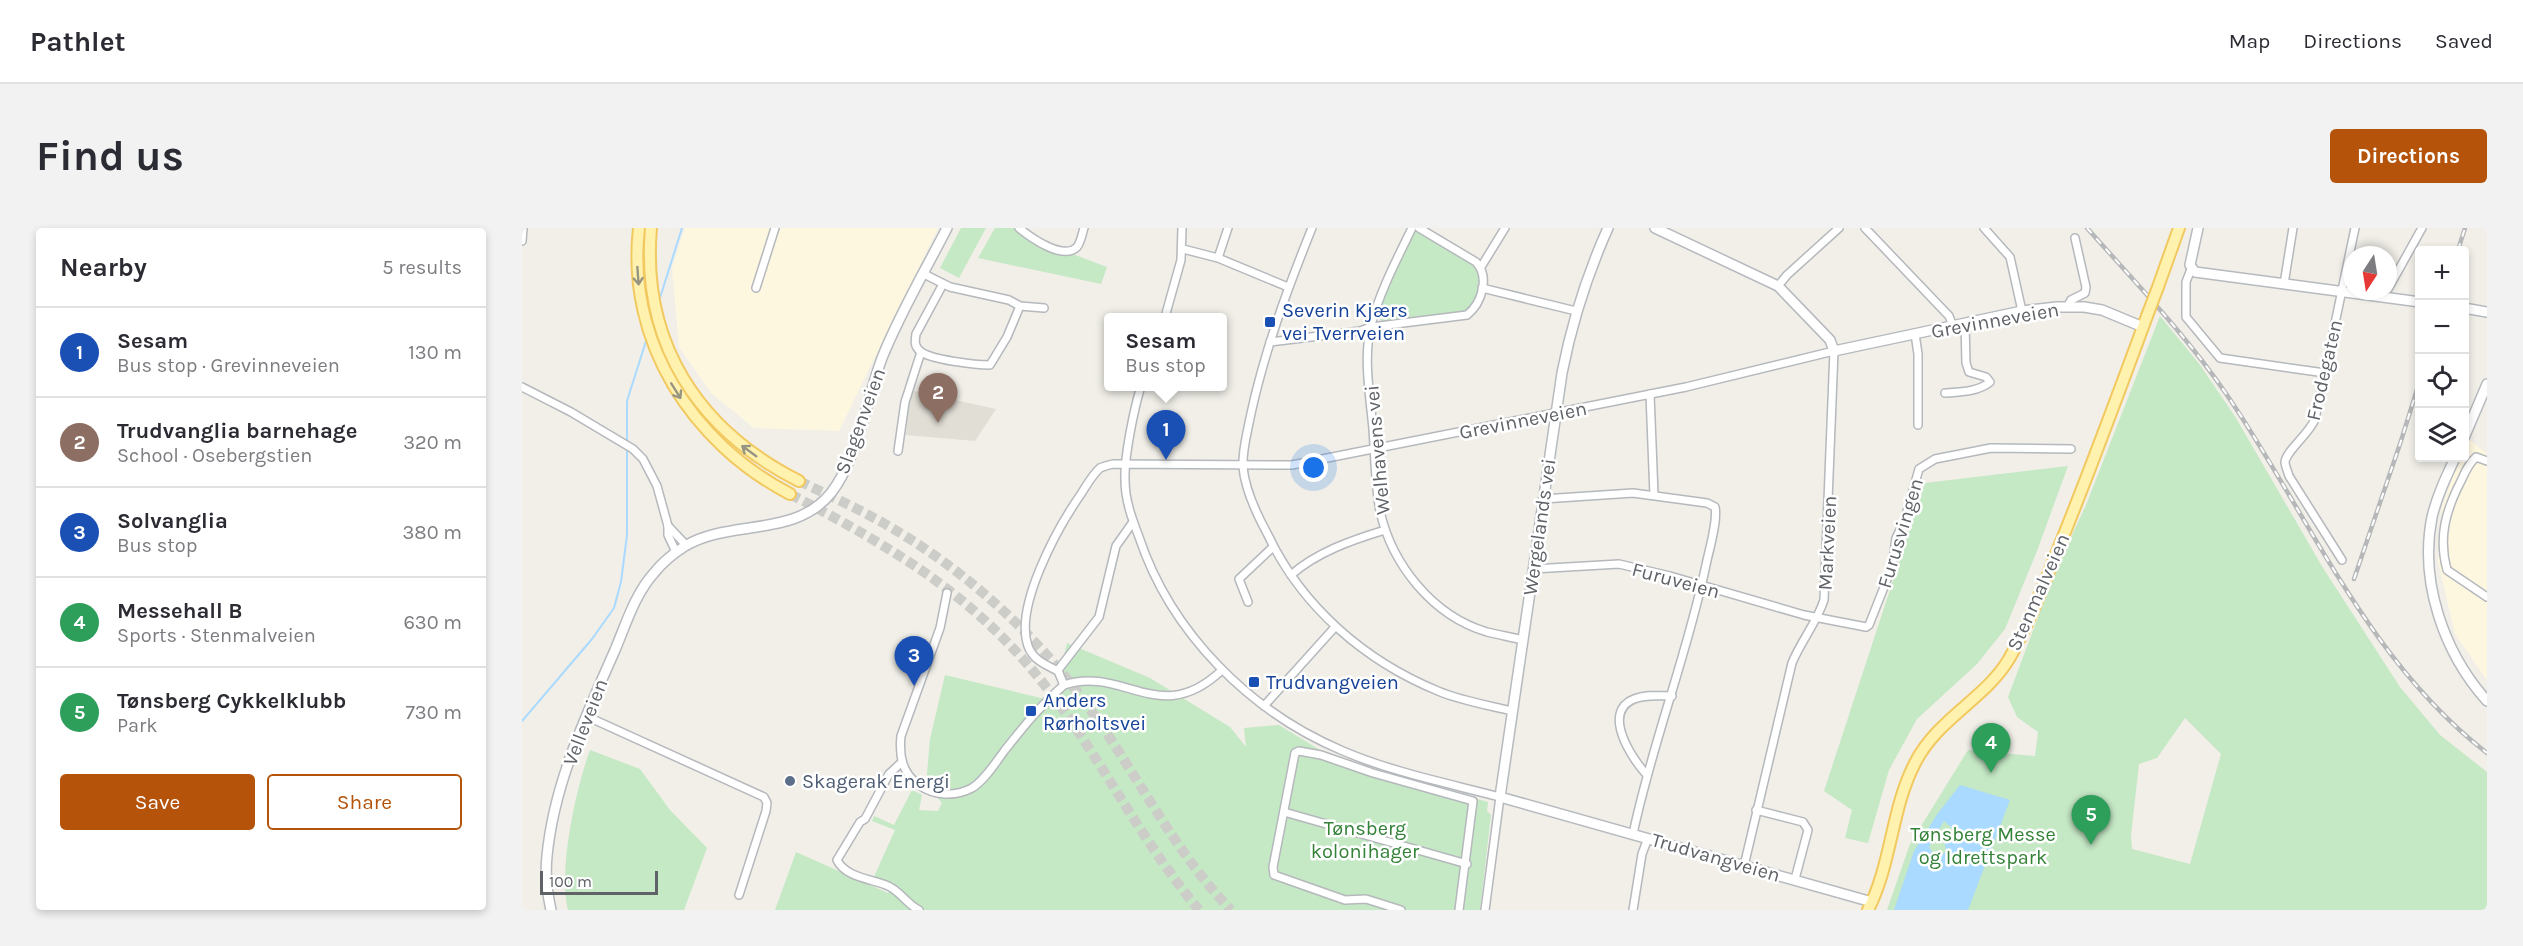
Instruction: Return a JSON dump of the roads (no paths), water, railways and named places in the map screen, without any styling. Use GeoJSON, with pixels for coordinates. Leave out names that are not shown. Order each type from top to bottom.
{"type":"FeatureCollection","features":[{"type":"Feature","properties":{"kind":"main road"},"geometry":{"type":"LineString","coordinates":[[639,228],[638,278],[646,322],[669,379],[702,426],[742,464],[790,495]]}},
{"type":"Feature","properties":{"kind":"main road"},"geometry":{"type":"LineString","coordinates":[[651,228],[649,267],[653,299],[659,323],[677,368],[713,420],[746,449],[799,481]]}},
{"type":"Feature","properties":{"kind":"main road","name":"Slagenveien"},"geometry":{"type":"LineString","coordinates":[[676,552],[686,545],[715,533],[795,519],[816,508],[827,497],[844,472],[882,359],[947,228]]}},
{"type":"Feature","properties":{"kind":"main road","name":"Wergelands vei"},"geometry":{"type":"LineString","coordinates":[[1500,796],[1556,413],[1576,311],[1593,261],[1608,228]]}},
{"type":"Feature","properties":{"kind":"main road"},"geometry":{"type":"LineString","coordinates":[[1654,228],[1778,286],[1830,340],[1834,351]]}},
{"type":"Feature","properties":{"kind":"main road","name":"Stenmalveien"},"geometry":{"type":"LineString","coordinates":[[1870,906],[1884,872],[1904,789],[1915,762],[1926,743],[2006,663],[2024,629],[2085,484],[2179,228]]}},
{"type":"Feature","properties":{"kind":"main road"},"geometry":{"type":"LineString","coordinates":[[2198,228],[2190,260],[2191,268],[2199,273],[2342,291]]}},
{"type":"Feature","properties":{"kind":"main road"},"geometry":{"type":"LineString","coordinates":[[2397,295],[2415,301]]}},
{"type":"Feature","properties":{"kind":"main road","name":"Grevinneveien"},"geometry":{"type":"LineString","coordinates":[[1834,351],[2022,311],[2067,307],[2102,310],[2145,322]]}},
{"type":"Feature","properties":{"kind":"main road"},"geometry":{"type":"LineString","coordinates":[[2469,309],[2487,312]]}},
{"type":"Feature","properties":{"kind":"main road"},"geometry":{"type":"LineString","coordinates":[[2469,426],[2487,384]]}},
{"type":"Feature","properties":{"kind":"main road"},"geometry":{"type":"LineString","coordinates":[[2453,462],[2439,492],[2431,521],[2429,548],[2432,589],[2441,625],[2453,652],[2468,678],[2487,701]]}},
{"type":"Feature","properties":{"kind":"main road","name":"Velleveien"},"geometry":{"type":"LineString","coordinates":[[551,910],[546,873],[549,837],[564,777],[586,716],[638,597],[653,574],[676,552]]}},
{"type":"Feature","properties":{"kind":"main road","name":"Trudvangveien"},"geometry":{"type":"LineString","coordinates":[[1500,796],[1795,879],[1870,906]]}},
{"type":"Feature","properties":{"kind":"street"},"geometry":{"type":"LineString","coordinates":[[522,241],[523,228]]}},
{"type":"Feature","properties":{"kind":"street"},"geometry":{"type":"LineString","coordinates":[[756,288],[775,228]]}},
{"type":"Feature","properties":{"kind":"street"},"geometry":{"type":"LineString","coordinates":[[1019,228],[1042,244],[1070,251],[1079,243],[1084,228]]}},
{"type":"Feature","properties":{"kind":"street"},"geometry":{"type":"LineString","coordinates":[[1166,313],[1183,249],[1182,228]]}},
{"type":"Feature","properties":{"kind":"street"},"geometry":{"type":"LineString","coordinates":[[1218,258],[1228,228]]}},
{"type":"Feature","properties":{"kind":"street"},"geometry":{"type":"LineString","coordinates":[[1312,228],[1288,287],[1255,394],[1243,452],[1243,467],[1251,498],[1273,547],[1291,576],[1335,627],[1365,652],[1420,683],[1464,700],[1512,711]]}},
{"type":"Feature","properties":{"kind":"street","name":"Welhavens vei"},"geometry":{"type":"LineString","coordinates":[[1412,228],[1381,295],[1371,327],[1369,358],[1378,498],[1385,530],[1402,565],[1433,601],[1458,619],[1486,632],[1523,640]]}},
{"type":"Feature","properties":{"kind":"street"},"geometry":{"type":"LineString","coordinates":[[1270,342],[1467,315],[1477,304],[1482,288],[1484,280],[1481,267],[1419,228]]}},
{"type":"Feature","properties":{"kind":"street"},"geometry":{"type":"LineString","coordinates":[[1481,267],[1504,228]]}},
{"type":"Feature","properties":{"kind":"street"},"geometry":{"type":"LineString","coordinates":[[1778,286],[1839,228]]}},
{"type":"Feature","properties":{"kind":"street"},"geometry":{"type":"LineString","coordinates":[[1864,228],[1949,316],[1953,326]]}},
{"type":"Feature","properties":{"kind":"street"},"geometry":{"type":"LineString","coordinates":[[1984,228],[2010,257],[2022,311]]}},
{"type":"Feature","properties":{"kind":"street"},"geometry":{"type":"LineString","coordinates":[[2284,284],[2293,228]]}},
{"type":"Feature","properties":{"kind":"street","name":"Frodegaten"},"geometry":{"type":"LineString","coordinates":[[2342,560],[2289,476],[2285,463],[2311,429],[2355,228]]}},
{"type":"Feature","properties":{"kind":"street"},"geometry":{"type":"LineString","coordinates":[[2397,272],[2422,228]]}},
{"type":"Feature","properties":{"kind":"street"},"geometry":{"type":"LineString","coordinates":[[2067,307],[2071,300],[2085,293],[2086,286],[2075,238]]}},
{"type":"Feature","properties":{"kind":"street"},"geometry":{"type":"LineString","coordinates":[[1183,249],[1218,258],[1288,287]]}},
{"type":"Feature","properties":{"kind":"street"},"geometry":{"type":"LineString","coordinates":[[2191,268],[2186,282],[2186,317],[2216,354],[2227,360],[2325,373]]}},
{"type":"Feature","properties":{"kind":"street"},"geometry":{"type":"LineString","coordinates":[[924,274],[943,284],[968,292],[1009,300],[1020,306],[1044,308]]}},
{"type":"Feature","properties":{"kind":"street"},"geometry":{"type":"LineString","coordinates":[[943,284],[916,334],[915,342],[921,352],[990,365],[1011,329],[1020,306]]}},
{"type":"Feature","properties":{"kind":"street"},"geometry":{"type":"LineString","coordinates":[[1482,288],[1576,311]]}},
{"type":"Feature","properties":{"kind":"street"},"geometry":{"type":"LineString","coordinates":[[1945,393],[1967,391],[1990,382],[1986,377],[1969,372],[1966,363],[1965,323]]}},
{"type":"Feature","properties":{"kind":"street","name":"Grevinneveien"},"geometry":{"type":"LineString","coordinates":[[1915,334],[1918,354],[1918,425]]}},
{"type":"Feature","properties":{"kind":"street","name":"Grevinneveien"},"geometry":{"type":"LineString","coordinates":[[1064,685],[1058,671],[1041,663],[1028,647],[1025,634],[1028,609],[1049,547],[1070,510],[1101,468],[1126,464],[1243,467],[1292,465],[1650,394],[1759,371],[1834,351]]}},
{"type":"Feature","properties":{"kind":"street","name":"Markveien"},"geometry":{"type":"LineString","coordinates":[[1744,866],[1792,663],[1817,617],[1826,589],[1834,351]]}},
{"type":"Feature","properties":{"kind":"street"},"geometry":{"type":"LineString","coordinates":[[898,451],[905,402],[921,352]]}},
{"type":"Feature","properties":{"kind":"street"},"geometry":{"type":"LineString","coordinates":[[522,387],[572,412],[630,447],[643,459],[653,474],[668,526],[668,535],[676,552]]}},
{"type":"Feature","properties":{"kind":"street","name":"Trudvangveien"},"geometry":{"type":"LineString","coordinates":[[1140,391],[1126,464],[1126,496],[1133,522],[1145,556],[1161,587],[1180,618],[1222,670],[1264,706],[1296,727],[1342,751],[1419,776],[1500,796]]}},
{"type":"Feature","properties":{"kind":"street"},"geometry":{"type":"LineString","coordinates":[[1650,394],[1654,495]]}},
{"type":"Feature","properties":{"kind":"street","name":"Furusvingen"},"geometry":{"type":"LineString","coordinates":[[1817,617],[1862,627],[1869,625],[1892,567],[1896,538],[1904,522],[1915,478],[1919,469],[1929,462],[2000,447],[2071,448]]}},
{"type":"Feature","properties":{"kind":"street"},"geometry":{"type":"LineString","coordinates":[[2487,460],[2476,457],[2469,465],[2446,510],[2442,534],[2446,570],[2487,597]]}},
{"type":"Feature","properties":{"kind":"street"},"geometry":{"type":"LineString","coordinates":[[1543,499],[1611,494],[1654,495],[1707,503],[1715,507],[1702,587],[1672,696],[1647,775],[1634,834]]}},
{"type":"Feature","properties":{"kind":"street"},"geometry":{"type":"LineString","coordinates":[[1064,685],[1058,669],[1099,617],[1116,546],[1133,522]]}},
{"type":"Feature","properties":{"kind":"street"},"geometry":{"type":"LineString","coordinates":[[668,526],[686,545]]}},
{"type":"Feature","properties":{"kind":"street"},"geometry":{"type":"LineString","coordinates":[[1291,576],[1299,569],[1345,544],[1385,530]]}},
{"type":"Feature","properties":{"kind":"street"},"geometry":{"type":"LineString","coordinates":[[1248,602],[1239,579],[1273,547]]}},
{"type":"Feature","properties":{"kind":"street","name":"Furuveien"},"geometry":{"type":"LineString","coordinates":[[1533,569],[1619,564],[1817,617]]}},
{"type":"Feature","properties":{"kind":"street"},"geometry":{"type":"LineString","coordinates":[[946,593],[940,628],[901,736],[902,762],[911,778],[933,792],[946,794],[974,787],[1042,704],[1064,685],[1090,681],[1173,697],[1199,689],[1222,670]]}},
{"type":"Feature","properties":{"kind":"street"},"geometry":{"type":"LineString","coordinates":[[1264,706],[1335,627]]}},
{"type":"Feature","properties":{"kind":"street"},"geometry":{"type":"LineString","coordinates":[[1647,775],[1620,734],[1619,722],[1622,712],[1628,703],[1636,698],[1649,695],[1672,696]]}},
{"type":"Feature","properties":{"kind":"street"},"geometry":{"type":"LineString","coordinates":[[586,716],[764,797],[767,803],[766,811],[739,895]]}},
{"type":"Feature","properties":{"kind":"street"},"geometry":{"type":"LineString","coordinates":[[1401,910],[1366,899],[1345,900],[1274,875],[1273,867],[1294,755],[1299,751],[1321,755],[1373,773],[1473,801],[1460,910]]}},
{"type":"Feature","properties":{"kind":"street"},"geometry":{"type":"LineString","coordinates":[[902,762],[889,774],[865,819],[860,822],[837,860],[840,866],[852,873],[889,885],[908,905],[919,910]]}},
{"type":"Feature","properties":{"kind":"street"},"geometry":{"type":"LineString","coordinates":[[1485,910],[1500,796]]}},
{"type":"Feature","properties":{"kind":"street"},"geometry":{"type":"LineString","coordinates":[[1756,810],[1803,822],[1808,826],[1795,879]]}},
{"type":"Feature","properties":{"kind":"street"},"geometry":{"type":"LineString","coordinates":[[1284,812],[1467,864]]}},
{"type":"Feature","properties":{"kind":"street"},"geometry":{"type":"LineString","coordinates":[[1634,910],[1642,854],[1648,838]]}},
{"type":"Feature","properties":{"kind":"water"},"geometry":{"type":"Polygon","coordinates":[[[1960,785],[2010,800],[1968,910],[1894,910],[1914,851],[1938,813],[1960,785]],[[1944,821],[1929,847],[1932,852],[1943,854],[1946,851],[1944,839],[1951,835],[1953,829],[1944,821]]]}},
{"type":"Feature","properties":{"kind":"waterway"},"geometry":{"type":"LineString","coordinates":[[659,301],[682,228]]}},
{"type":"Feature","properties":{"kind":"waterway"},"geometry":{"type":"LineString","coordinates":[[522,721],[592,639],[614,608],[621,582],[627,535],[627,401],[647,338]]}},
{"type":"Feature","properties":{"kind":"tunnel"},"geometry":{"type":"LineString","coordinates":[[799,481],[864,512],[914,542],[970,582],[1021,628],[1044,652],[1087,705],[1191,862],[1231,910]]}},
{"type":"Feature","properties":{"kind":"tunnel"},"geometry":{"type":"LineString","coordinates":[[790,494],[904,559],[938,582],[1001,636],[1059,704],[1143,834],[1199,910]]}},
{"type":"Feature","properties":{"kind":"railway"},"geometry":{"type":"LineString","coordinates":[[2087,228],[2177,330],[2227,395],[2343,585],[2407,675],[2445,716],[2487,753]]}},
{"type":"Feature","properties":{"kind":"railway"},"geometry":{"type":"LineString","coordinates":[[2459,246],[2465,228]]}},
{"type":"Feature","properties":{"kind":"railway"},"geometry":{"type":"LineString","coordinates":[[2354,579],[2415,396]]}},
{"type":"Feature","properties":{"kind":"place","name":"Severin Kjærs vei Tverrveien"},"geometry":{"type":"Point","coordinates":[1270,322]}},
{"type":"Feature","properties":{"kind":"place","name":"Trudvanglia barnehage"},"geometry":{"type":"Point","coordinates":[938,423]}},
{"type":"Feature","properties":{"kind":"place","name":"Sesam"},"geometry":{"type":"Point","coordinates":[1166,460]}},
{"type":"Feature","properties":{"kind":"place","name":"Trudvangveien"},"geometry":{"type":"Point","coordinates":[1254,682]}},
{"type":"Feature","properties":{"kind":"place","name":"Solvanglia"},"geometry":{"type":"Point","coordinates":[914,686]}},
{"type":"Feature","properties":{"kind":"place","name":"Anders Rørholtsvei"},"geometry":{"type":"Point","coordinates":[1031,711]}},
{"type":"Feature","properties":{"kind":"place","name":"Messehall B"},"geometry":{"type":"Point","coordinates":[1991,773]}},
{"type":"Feature","properties":{"kind":"place","name":"Skagerak Energi"},"geometry":{"type":"Point","coordinates":[790,781]}},
{"type":"Feature","properties":{"kind":"place","name":"Tønsberg Cykkelklubb"},"geometry":{"type":"Point","coordinates":[2091,845]}},
{"type":"Feature","properties":{"kind":"park label","name":"Tønsberg kolonihager"},"geometry":{"type":"Point","coordinates":[1365,840]}},
{"type":"Feature","properties":{"kind":"park label","name":"Tønsberg Messe og Idrettspark"},"geometry":{"type":"Point","coordinates":[1983,846]}}]}
